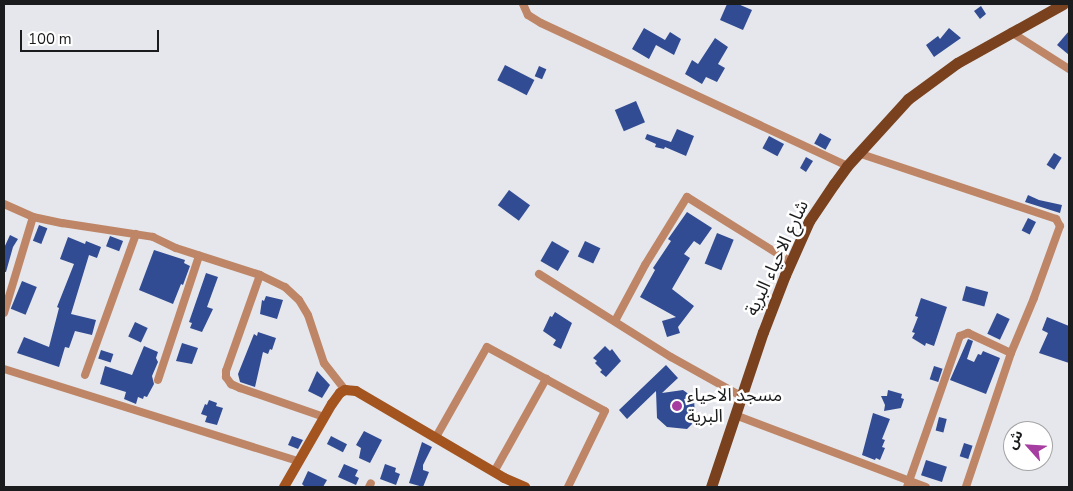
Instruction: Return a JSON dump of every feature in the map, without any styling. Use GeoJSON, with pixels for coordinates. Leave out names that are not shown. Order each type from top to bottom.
{"type":"FeatureCollection","features":[{"type":"Feature","properties":{"kind":"main road","name":"شارع الاحياء البرية"},"geometry":{"type":"LineString","coordinates":[[711,487],[762,332],[791,262],[810,221],[847,166],[908,99],[957,63],[1063,4]]}},
{"type":"Feature","properties":{"kind":"main road"},"geometry":{"type":"LineString","coordinates":[[284,487],[297,461],[324,417],[340,393],[346,390],[356,392],[436,436],[494,472],[525,487]]}},
{"type":"Feature","properties":{"kind":"street"},"geometry":{"type":"LineString","coordinates":[[523,4],[528,15],[541,24],[847,166]]}},
{"type":"Feature","properties":{"kind":"street"},"geometry":{"type":"LineString","coordinates":[[1011,32],[1069,69]]}},
{"type":"Feature","properties":{"kind":"street"},"geometry":{"type":"LineString","coordinates":[[858,153],[1058,221],[1060,226],[1034,298],[1010,353],[966,487]]}},
{"type":"Feature","properties":{"kind":"street"},"geometry":{"type":"LineString","coordinates":[[615,321],[650,256],[688,197],[791,262]]}},
{"type":"Feature","properties":{"kind":"street"},"geometry":{"type":"LineString","coordinates":[[4,204],[33,217],[153,237],[176,248],[260,276],[285,288],[299,300],[308,315],[324,362],[346,390]]}},
{"type":"Feature","properties":{"kind":"street"},"geometry":{"type":"LineString","coordinates":[[4,314],[33,217]]}},
{"type":"Feature","properties":{"kind":"street"},"geometry":{"type":"LineString","coordinates":[[85,375],[136,234]]}},
{"type":"Feature","properties":{"kind":"street"},"geometry":{"type":"LineString","coordinates":[[158,380],[199,256]]}},
{"type":"Feature","properties":{"kind":"street"},"geometry":{"type":"LineString","coordinates":[[538,274],[671,357],[741,396]]}},
{"type":"Feature","properties":{"kind":"street"},"geometry":{"type":"LineString","coordinates":[[260,276],[226,371],[226,378],[231,384],[240,388],[324,417]]}},
{"type":"Feature","properties":{"kind":"street"},"geometry":{"type":"LineString","coordinates":[[908,485],[960,336],[968,333],[1010,353]]}},
{"type":"Feature","properties":{"kind":"street"},"geometry":{"type":"LineString","coordinates":[[436,436],[487,346],[604,411],[568,487]]}},
{"type":"Feature","properties":{"kind":"street"},"geometry":{"type":"LineString","coordinates":[[4,368],[297,461]]}},
{"type":"Feature","properties":{"kind":"street"},"geometry":{"type":"LineString","coordinates":[[494,472],[546,379]]}},
{"type":"Feature","properties":{"kind":"street"},"geometry":{"type":"LineString","coordinates":[[735,414],[908,485],[926,487]]}},
{"type":"Feature","properties":{"kind":"building"},"geometry":{"type":"Polygon","coordinates":[[[727,4],[738,4],[752,10],[743,30],[720,20],[727,4]]]}},
{"type":"Feature","properties":{"kind":"building"},"geometry":{"type":"Polygon","coordinates":[[[981,6],[986,14],[980,19],[974,11],[981,6]]]}},
{"type":"Feature","properties":{"kind":"building"},"geometry":{"type":"Polygon","coordinates":[[[644,28],[665,40],[670,32],[681,39],[674,55],[656,45],[649,59],[632,49],[644,28]]]}},
{"type":"Feature","properties":{"kind":"building"},"geometry":{"type":"Polygon","coordinates":[[[949,28],[961,38],[934,57],[926,45],[938,36],[940,39],[949,28]]]}},
{"type":"Feature","properties":{"kind":"building"},"geometry":{"type":"Polygon","coordinates":[[[1069,31],[1069,55],[1057,45],[1069,31]]]}},
{"type":"Feature","properties":{"kind":"building"},"geometry":{"type":"Polygon","coordinates":[[[715,38],[728,47],[718,64],[725,68],[717,82],[706,77],[702,84],[685,74],[692,60],[698,64],[715,38]]]}},
{"type":"Feature","properties":{"kind":"building"},"geometry":{"type":"Polygon","coordinates":[[[505,65],[534,80],[527,95],[497,80],[505,65]]]}},
{"type":"Feature","properties":{"kind":"building"},"geometry":{"type":"Polygon","coordinates":[[[539,66],[546,69],[542,79],[535,76],[539,66]]]}},
{"type":"Feature","properties":{"kind":"building"},"geometry":{"type":"Polygon","coordinates":[[[636,101],[645,122],[624,131],[615,110],[636,101]]]}},
{"type":"Feature","properties":{"kind":"building"},"geometry":{"type":"Polygon","coordinates":[[[677,129],[694,136],[686,156],[665,147],[664,149],[655,147],[656,144],[645,139],[647,134],[671,142],[677,129]]]}},
{"type":"Feature","properties":{"kind":"building"},"geometry":{"type":"Polygon","coordinates":[[[820,133],[831,139],[826,150],[814,143],[820,133]]]}},
{"type":"Feature","properties":{"kind":"building"},"geometry":{"type":"Polygon","coordinates":[[[769,136],[784,144],[777,156],[762,148],[769,136]]]}},
{"type":"Feature","properties":{"kind":"building"},"geometry":{"type":"Polygon","coordinates":[[[1054,153],[1062,158],[1054,170],[1047,165],[1054,153]]]}},
{"type":"Feature","properties":{"kind":"building"},"geometry":{"type":"Polygon","coordinates":[[[806,157],[813,161],[806,172],[800,168],[806,157]]]}},
{"type":"Feature","properties":{"kind":"building"},"geometry":{"type":"Polygon","coordinates":[[[509,190],[530,205],[519,221],[498,205],[509,190]]]}},
{"type":"Feature","properties":{"kind":"building"},"geometry":{"type":"Polygon","coordinates":[[[1028,195],[1039,200],[1062,205],[1060,213],[1025,202],[1028,195]]]}},
{"type":"Feature","properties":{"kind":"building"},"geometry":{"type":"Polygon","coordinates":[[[687,212],[712,228],[700,245],[694,241],[684,254],[690,258],[672,289],[694,306],[678,327],[680,333],[667,337],[662,321],[676,317],[640,297],[655,270],[653,268],[671,241],[668,239],[687,212]]]}},
{"type":"Feature","properties":{"kind":"building"},"geometry":{"type":"Polygon","coordinates":[[[1028,218],[1036,222],[1030,235],[1022,230],[1028,218]]]}},
{"type":"Feature","properties":{"kind":"building"},"geometry":{"type":"Polygon","coordinates":[[[39,225],[47,228],[41,244],[33,241],[39,225]]]}},
{"type":"Feature","properties":{"kind":"building"},"geometry":{"type":"Polygon","coordinates":[[[717,233],[734,240],[721,270],[705,264],[717,233]]]}},
{"type":"Feature","properties":{"kind":"building"},"geometry":{"type":"Polygon","coordinates":[[[10,235],[18,239],[13,247],[6,272],[4,272],[4,248],[10,235]]]}},
{"type":"Feature","properties":{"kind":"building"},"geometry":{"type":"Polygon","coordinates":[[[110,236],[123,241],[119,251],[106,246],[110,236]]]}},
{"type":"Feature","properties":{"kind":"building"},"geometry":{"type":"Polygon","coordinates":[[[68,237],[85,244],[86,241],[101,247],[97,258],[89,255],[71,314],[96,320],[92,335],[75,331],[69,348],[65,347],[59,367],[17,353],[24,337],[49,347],[59,308],[57,307],[74,264],[60,259],[68,237]]]}},
{"type":"Feature","properties":{"kind":"building"},"geometry":{"type":"Polygon","coordinates":[[[552,241],[569,251],[558,271],[540,261],[552,241]]]}},
{"type":"Feature","properties":{"kind":"building"},"geometry":{"type":"Polygon","coordinates":[[[585,241],[600,248],[593,264],[578,256],[585,241]]]}},
{"type":"Feature","properties":{"kind":"building"},"geometry":{"type":"Polygon","coordinates":[[[154,250],[185,260],[184,263],[190,266],[173,304],[139,290],[154,250]]]}},
{"type":"Feature","properties":{"kind":"building"},"geometry":{"type":"Polygon","coordinates":[[[206,273],[218,277],[207,307],[213,309],[202,332],[190,328],[192,323],[189,322],[206,273]]]}},
{"type":"Feature","properties":{"kind":"building"},"geometry":{"type":"Polygon","coordinates":[[[22,281],[37,287],[26,315],[11,309],[22,281]]]}},
{"type":"Feature","properties":{"kind":"building"},"geometry":{"type":"Polygon","coordinates":[[[966,286],[988,292],[984,306],[962,300],[966,286]]]}},
{"type":"Feature","properties":{"kind":"building"},"geometry":{"type":"Polygon","coordinates":[[[266,296],[283,300],[277,319],[260,314],[262,300],[264,301],[266,296]]]}},
{"type":"Feature","properties":{"kind":"building"},"geometry":{"type":"Polygon","coordinates":[[[921,298],[947,307],[934,346],[926,343],[925,346],[912,338],[915,333],[912,332],[918,317],[915,316],[921,298]]]}},
{"type":"Feature","properties":{"kind":"building"},"geometry":{"type":"Polygon","coordinates":[[[555,312],[572,323],[561,349],[553,345],[556,340],[543,331],[550,316],[552,317],[555,312]]]}},
{"type":"Feature","properties":{"kind":"building"},"geometry":{"type":"Polygon","coordinates":[[[997,313],[1010,319],[1000,340],[987,334],[997,313]]]}},
{"type":"Feature","properties":{"kind":"building"},"geometry":{"type":"Polygon","coordinates":[[[1047,317],[1069,326],[1069,363],[1039,353],[1048,333],[1042,330],[1047,317]]]}},
{"type":"Feature","properties":{"kind":"building"},"geometry":{"type":"Polygon","coordinates":[[[135,322],[148,328],[141,342],[128,337],[135,322]]]}},
{"type":"Feature","properties":{"kind":"building"},"geometry":{"type":"Polygon","coordinates":[[[258,332],[276,338],[272,350],[270,349],[268,354],[263,352],[255,387],[240,382],[238,374],[254,334],[257,336],[258,332]]]}},
{"type":"Feature","properties":{"kind":"building"},"geometry":{"type":"Polygon","coordinates":[[[968,339],[973,341],[967,359],[974,362],[978,354],[981,355],[983,351],[1000,358],[986,394],[950,380],[968,339]]]}},
{"type":"Feature","properties":{"kind":"building"},"geometry":{"type":"Polygon","coordinates":[[[182,343],[198,348],[192,364],[176,361],[182,343]]]}},
{"type":"Feature","properties":{"kind":"building"},"geometry":{"type":"Polygon","coordinates":[[[144,346],[158,352],[156,358],[158,362],[152,376],[154,384],[147,397],[144,396],[143,399],[138,397],[136,404],[124,399],[126,392],[100,384],[105,366],[132,375],[144,346]]]}},
{"type":"Feature","properties":{"kind":"building"},"geometry":{"type":"Polygon","coordinates":[[[605,346],[610,351],[612,349],[621,361],[606,377],[600,372],[602,370],[593,358],[605,346]]]}},
{"type":"Feature","properties":{"kind":"building"},"geometry":{"type":"Polygon","coordinates":[[[101,350],[113,354],[111,363],[98,359],[101,350]]]}},
{"type":"Feature","properties":{"kind":"building"},"geometry":{"type":"Polygon","coordinates":[[[666,365],[678,378],[662,393],[683,390],[694,398],[695,418],[687,429],[667,427],[657,418],[656,391],[627,419],[619,410],[666,365]]]}},
{"type":"Feature","properties":{"kind":"building"},"geometry":{"type":"Polygon","coordinates":[[[934,366],[943,369],[938,382],[930,379],[934,366]]]}},
{"type":"Feature","properties":{"kind":"building"},"geometry":{"type":"Polygon","coordinates":[[[317,371],[330,385],[322,398],[308,391],[317,371]]]}},
{"type":"Feature","properties":{"kind":"building"},"geometry":{"type":"Polygon","coordinates":[[[888,390],[902,394],[901,398],[904,399],[901,408],[884,411],[885,405],[881,396],[887,396],[888,390]]]}},
{"type":"Feature","properties":{"kind":"building"},"geometry":{"type":"Polygon","coordinates":[[[209,400],[217,403],[216,406],[223,408],[217,425],[205,422],[207,416],[201,414],[209,400]]]}},
{"type":"Feature","properties":{"kind":"building"},"geometry":{"type":"Polygon","coordinates":[[[873,413],[890,419],[882,439],[885,440],[882,447],[885,448],[880,460],[862,455],[873,413]]]}},
{"type":"Feature","properties":{"kind":"building"},"geometry":{"type":"Polygon","coordinates":[[[939,417],[947,419],[943,433],[936,431],[939,417]]]}},
{"type":"Feature","properties":{"kind":"building"},"geometry":{"type":"Polygon","coordinates":[[[364,431],[382,440],[370,463],[359,458],[361,448],[356,445],[364,431]]]}},
{"type":"Feature","properties":{"kind":"building"},"geometry":{"type":"Polygon","coordinates":[[[292,436],[303,440],[298,449],[288,445],[292,436]]]}},
{"type":"Feature","properties":{"kind":"building"},"geometry":{"type":"Polygon","coordinates":[[[331,436],[347,444],[343,452],[327,444],[331,436]]]}},
{"type":"Feature","properties":{"kind":"building"},"geometry":{"type":"Polygon","coordinates":[[[422,442],[432,447],[423,465],[423,470],[429,472],[423,487],[409,483],[422,442]]]}},
{"type":"Feature","properties":{"kind":"building"},"geometry":{"type":"Polygon","coordinates":[[[964,443],[973,446],[968,459],[960,456],[964,443]]]}},
{"type":"Feature","properties":{"kind":"building"},"geometry":{"type":"Polygon","coordinates":[[[926,460],[947,467],[942,482],[921,475],[926,460]]]}},
{"type":"Feature","properties":{"kind":"building"},"geometry":{"type":"Polygon","coordinates":[[[344,464],[358,470],[355,476],[359,478],[356,485],[338,477],[344,464]]]}},
{"type":"Feature","properties":{"kind":"building"},"geometry":{"type":"Polygon","coordinates":[[[385,464],[396,468],[395,472],[400,474],[396,485],[380,479],[385,464]]]}},
{"type":"Feature","properties":{"kind":"building"},"geometry":{"type":"Polygon","coordinates":[[[308,471],[327,480],[323,487],[305,487],[302,484],[308,471]]]}},
{"type":"Feature","properties":{"kind":"place","name":"مسجد الاحياء البرية"},"geometry":{"type":"Point","coordinates":[677,406]}}]}
